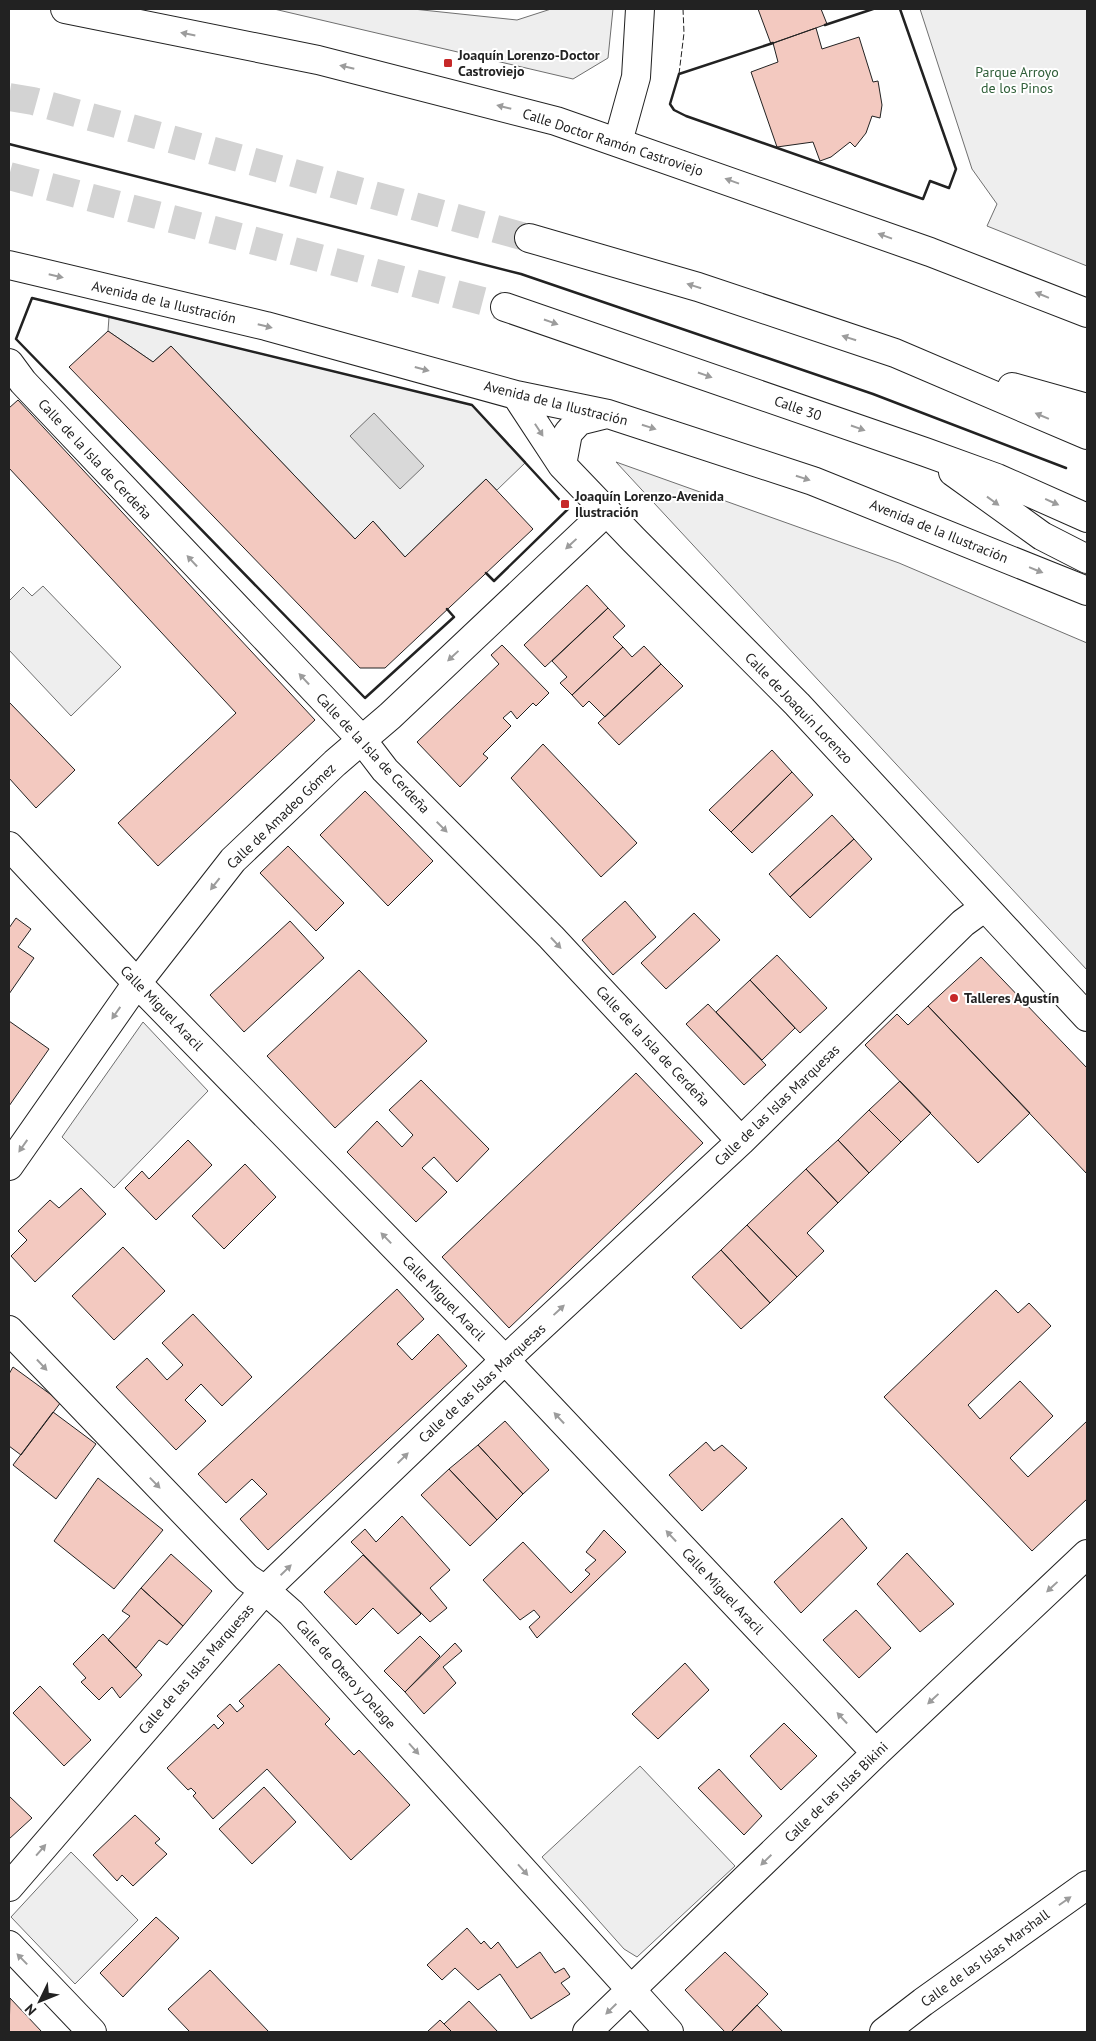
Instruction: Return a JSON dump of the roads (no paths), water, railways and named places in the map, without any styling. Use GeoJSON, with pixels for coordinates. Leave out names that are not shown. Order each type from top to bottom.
{"type":"FeatureCollection","features":[{"type":"Feature","properties":{"kind":"main road","name":"Calle Doctor Ramón Castroviejo"},"geometry":{"type":"LineString","coordinates":[[65,9],[360,70],[556,120],[930,252],[1087,313]]}},
{"type":"Feature","properties":{"kind":"main road"},"geometry":{"type":"LineString","coordinates":[[618,142],[636,77],[640,9]]}},
{"type":"Feature","properties":{"kind":"main road"},"geometry":{"type":"LineString","coordinates":[[529,238],[698,287],[895,353],[1087,408]]}},
{"type":"Feature","properties":{"kind":"main road","name":"Avenida de la Ilustración"},"geometry":{"type":"LineString","coordinates":[[9,264],[266,326],[516,395],[608,414],[814,481],[1087,591]]}},
{"type":"Feature","properties":{"kind":"main road","name":"Calle 30"},"geometry":{"type":"LineString","coordinates":[[505,306],[997,478],[1087,518]]}},
{"type":"Feature","properties":{"kind":"main road"},"geometry":{"type":"LineString","coordinates":[[895,353],[1087,435]]}},
{"type":"Feature","properties":{"kind":"main road","name":"Calle de la Isla de Cerdeña"},"geometry":{"type":"LineString","coordinates":[[9,363],[22,382],[362,740],[385,770],[551,937],[741,1141]]}},
{"type":"Feature","properties":{"kind":"main road","name":"Calle de Joaquín Lorenzo"},"geometry":{"type":"LineString","coordinates":[[516,395],[562,465],[797,704],[1087,1017]]}},
{"type":"Feature","properties":{"kind":"main road"},"geometry":{"type":"LineString","coordinates":[[562,465],[568,433],[579,421],[608,414]]}},
{"type":"Feature","properties":{"kind":"main road"},"geometry":{"type":"LineString","coordinates":[[925,452],[1042,536],[1087,559]]}},
{"type":"Feature","properties":{"kind":"main road","name":"Calle de Amadeo Gómez"},"geometry":{"type":"LineString","coordinates":[[9,1166],[137,983],[233,860],[397,710],[606,511]]}},
{"type":"Feature","properties":{"kind":"main road","name":"Calle Miguel Aracil"},"geometry":{"type":"LineString","coordinates":[[9,846],[137,983],[505,1360],[876,1753]]}},
{"type":"Feature","properties":{"kind":"main road","name":"Calle de las Islas Marquesas"},"geometry":{"type":"LineString","coordinates":[[9,1887],[265,1590],[505,1360],[741,1141],[963,923],[986,907]]}},
{"type":"Feature","properties":{"kind":"main road","name":"Calle de Otero y Delage"},"geometry":{"type":"LineString","coordinates":[[9,1330],[247,1578],[265,1590],[298,1620],[630,1991],[669,2032]]}},
{"type":"Feature","properties":{"kind":"main road","name":"Calle de las Islas Bikini"},"geometry":{"type":"LineString","coordinates":[[587,2032],[876,1753],[1087,1554]]}},
{"type":"Feature","properties":{"kind":"main road","name":"Calle de las Islas Marshall"},"geometry":{"type":"LineString","coordinates":[[884,2032],[923,2002],[1087,1886]]}},
{"type":"Feature","properties":{"kind":"main road"},"geometry":{"type":"LineString","coordinates":[[9,1945],[92,2032]]}},
{"type":"Feature","properties":{"kind":"tunnel"},"geometry":{"type":"LineString","coordinates":[[9,97],[33,101],[529,238]]}},
{"type":"Feature","properties":{"kind":"tunnel"},"geometry":{"type":"LineString","coordinates":[[9,176],[505,307]]}},
{"type":"Feature","properties":{"kind":"place","name":"Joaquín Lorenzo-Doctor Castroviejo"},"geometry":{"type":"Point","coordinates":[448,63]}},
{"type":"Feature","properties":{"kind":"place","name":"Joaquín Lorenzo-Avenida Ilustración"},"geometry":{"type":"Point","coordinates":[565,504]}},
{"type":"Feature","properties":{"kind":"place","name":"Talleres Agustín"},"geometry":{"type":"Point","coordinates":[954,998]}},
{"type":"Feature","properties":{"kind":"park label","name":"Parque Arroyo de los Pinos"},"geometry":{"type":"Point","coordinates":[1017,80]}}]}
